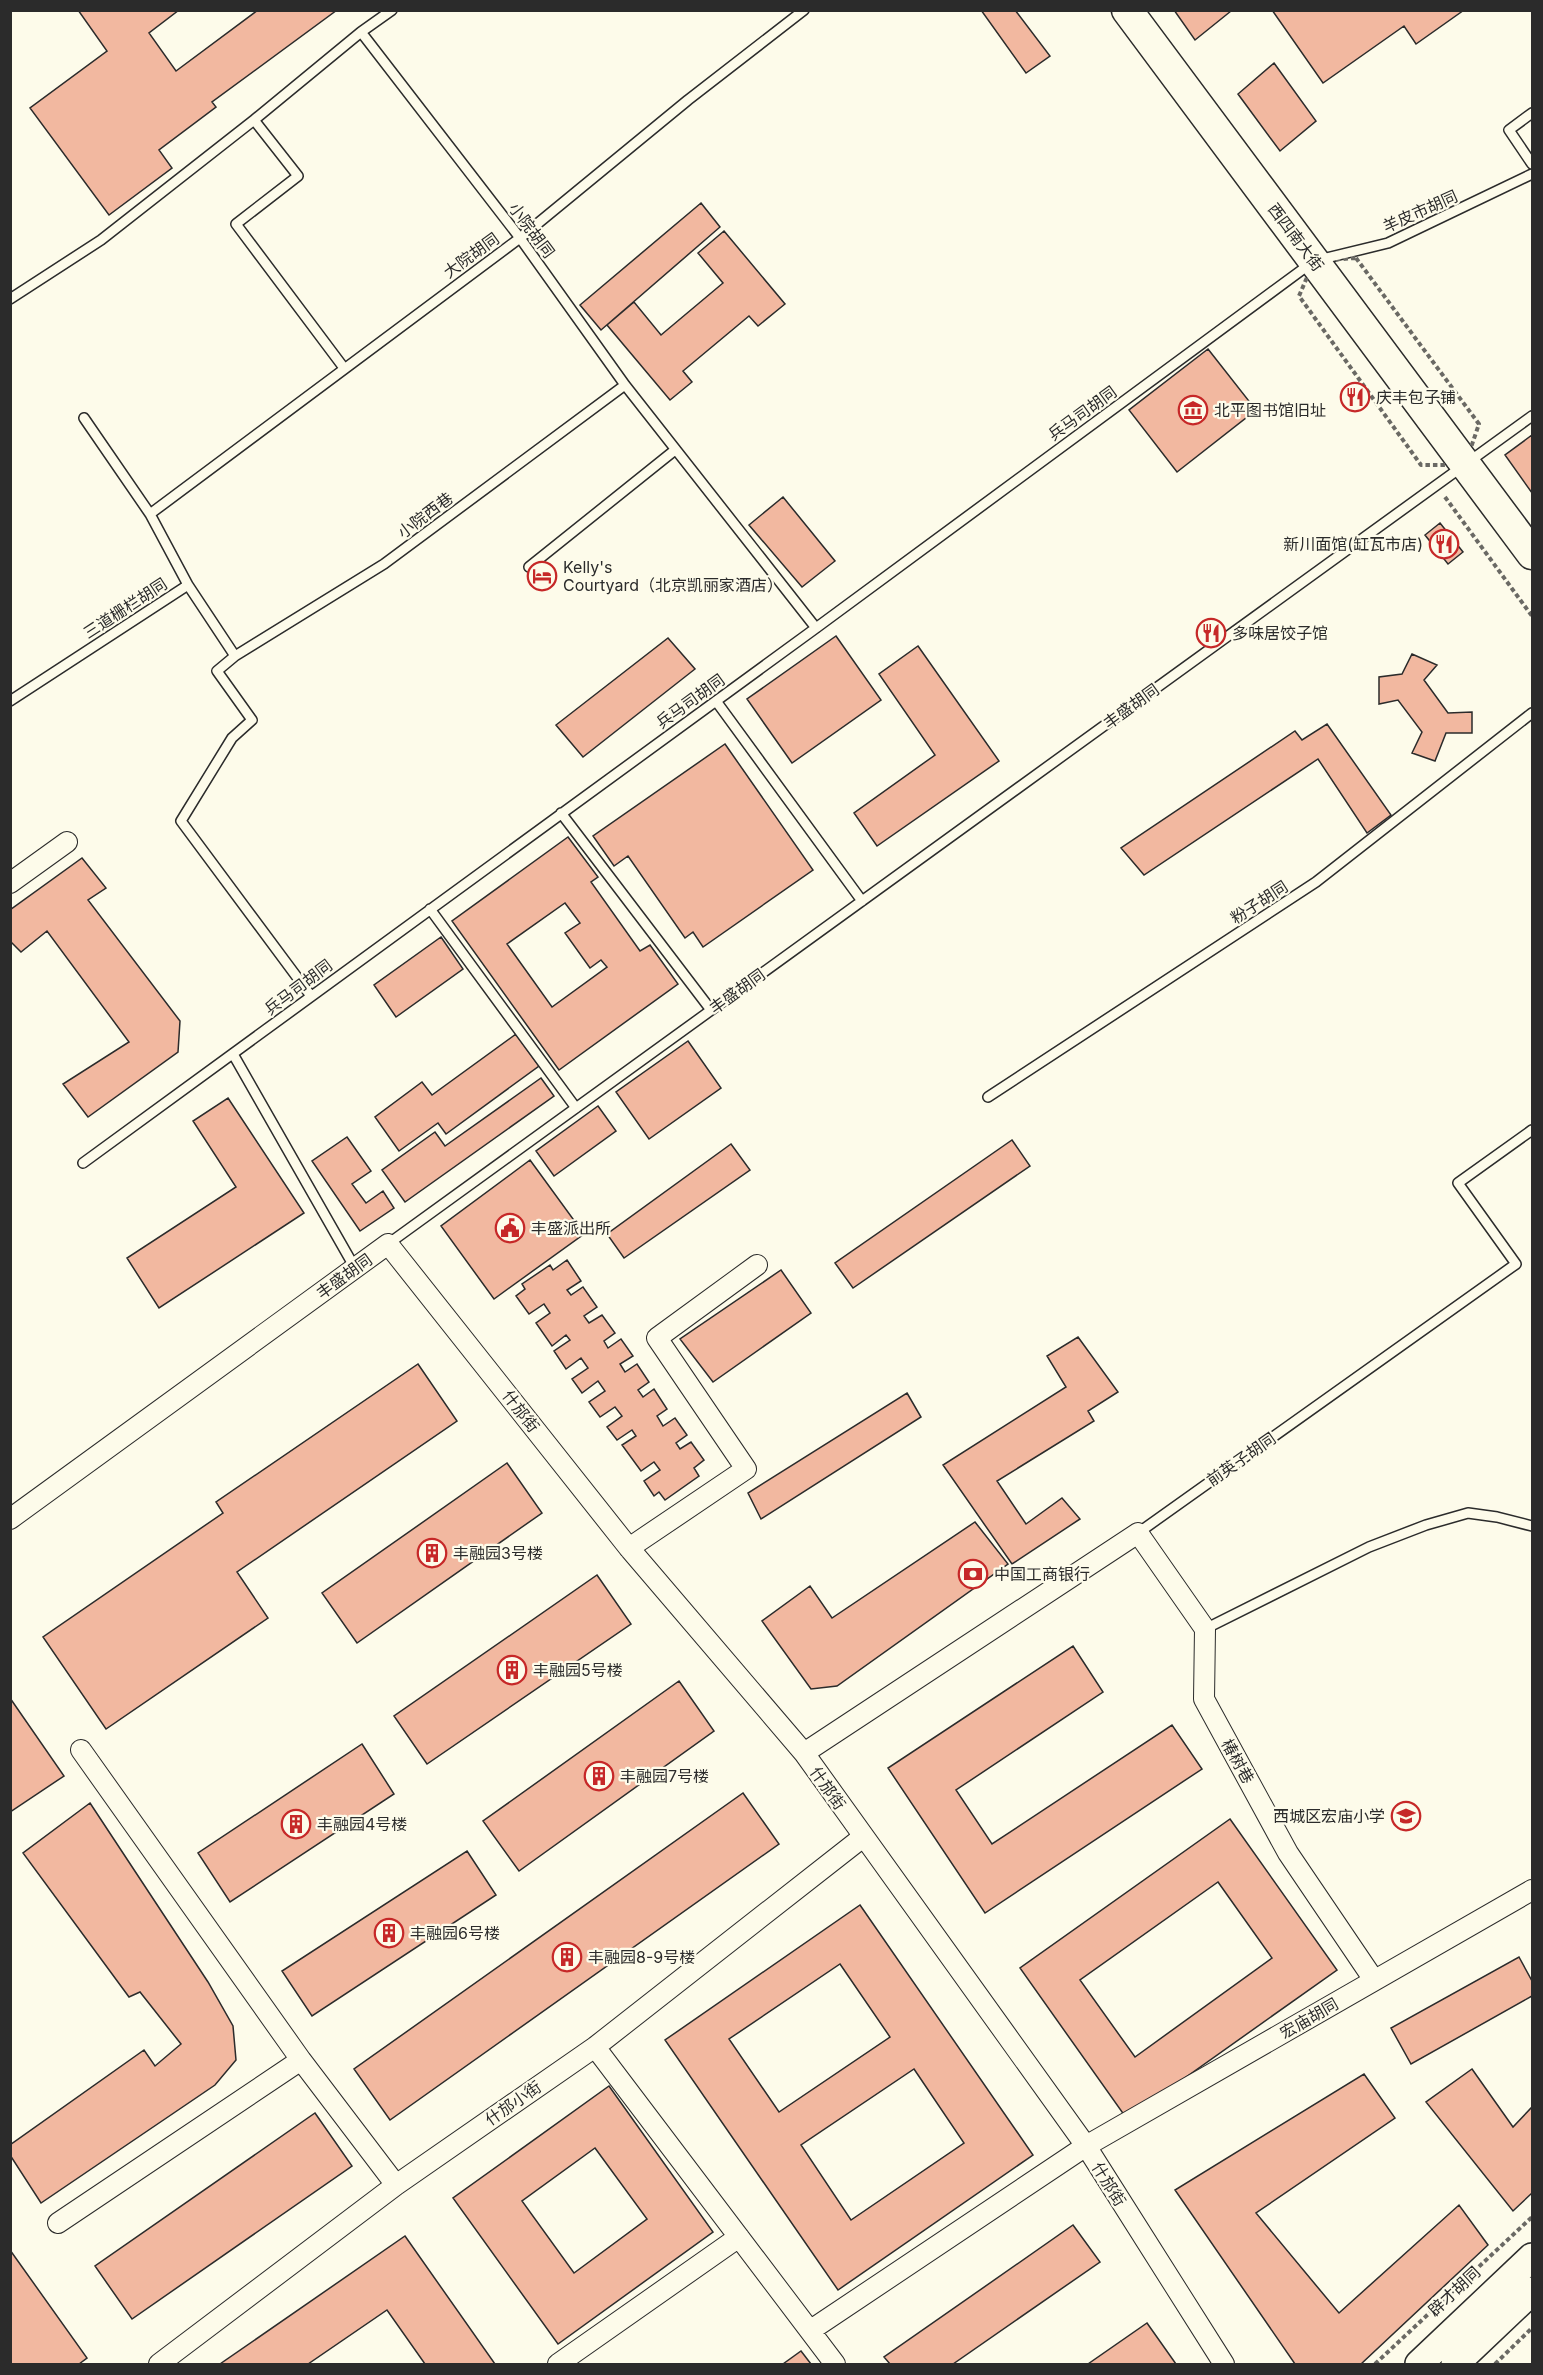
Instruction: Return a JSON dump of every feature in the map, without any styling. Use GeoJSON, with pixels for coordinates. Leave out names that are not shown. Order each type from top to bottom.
{"type":"FeatureCollection","features":[{"type":"Feature","properties":{"kind":"main road","name":"西四南大街"},"geometry":{"type":"LineString","coordinates":[[1126,10],[1533,554]]}},
{"type":"Feature","properties":{"kind":"main road","name":"辟才胡同"},"geometry":{"type":"LineString","coordinates":[[1419,2364],[1533,2257]]}},
{"type":"Feature","properties":{"kind":"main road"},"geometry":{"type":"LineString","coordinates":[[1455,2364],[1533,2291]]}},
{"type":"Feature","properties":{"kind":"street"},"geometry":{"type":"LineString","coordinates":[[10,883],[67,842]]}},
{"type":"Feature","properties":{"kind":"street","name":"丰盛胡同"},"geometry":{"type":"LineString","coordinates":[[10,1519],[388,1244]]}},
{"type":"Feature","properties":{"kind":"street","name":"什邡街"},"geometry":{"type":"LineString","coordinates":[[388,1244],[629,1548],[804,1753],[1086,2146],[1224,2364]]}},
{"type":"Feature","properties":{"kind":"street"},"geometry":{"type":"LineString","coordinates":[[629,1548],[746,1469],[657,1338],[757,1265]]}},
{"type":"Feature","properties":{"kind":"street"},"geometry":{"type":"LineString","coordinates":[[1138,1533],[1205,1629]]}},
{"type":"Feature","properties":{"kind":"street","name":"前英子胡同"},"geometry":{"type":"LineString","coordinates":[[804,1753],[1138,1533]]}},
{"type":"Feature","properties":{"kind":"street","name":"椿树巷"},"geometry":{"type":"LineString","coordinates":[[1205,1629],[1204,1699],[1288,1853],[1374,1980]]}},
{"type":"Feature","properties":{"kind":"street"},"geometry":{"type":"LineString","coordinates":[[81,1750],[301,2060],[396,2185]]}},
{"type":"Feature","properties":{"kind":"street","name":"什邡小街"},"geometry":{"type":"LineString","coordinates":[[162,2364],[396,2185],[595,2047],[863,1837]]}},
{"type":"Feature","properties":{"kind":"street","name":"宏庙胡同"},"geometry":{"type":"LineString","coordinates":[[811,2330],[1086,2146],[1533,1890]]}},
{"type":"Feature","properties":{"kind":"street"},"geometry":{"type":"LineString","coordinates":[[595,2047],[835,2364]]}},
{"type":"Feature","properties":{"kind":"street"},"geometry":{"type":"LineString","coordinates":[[58,2223],[301,2060]]}},
{"type":"Feature","properties":{"kind":"street"},"geometry":{"type":"LineString","coordinates":[[558,2364],[739,2237]]}},
{"type":"Feature","properties":{"kind":"lane"},"geometry":{"type":"LineString","coordinates":[[10,299],[101,240],[254,120],[361,32],[392,10]]}},
{"type":"Feature","properties":{"kind":"lane","name":"大院胡同"},"geometry":{"type":"LineString","coordinates":[[150,514],[520,238],[679,108],[804,10]]}},
{"type":"Feature","properties":{"kind":"lane","name":"小院胡同"},"geometry":{"type":"LineString","coordinates":[[361,32],[520,238],[625,385],[816,628]]}},
{"type":"Feature","properties":{"kind":"lane"},"geometry":{"type":"LineString","coordinates":[[1533,113],[1509,130],[1533,164]]}},
{"type":"Feature","properties":{"kind":"lane"},"geometry":{"type":"LineString","coordinates":[[254,120],[298,176],[236,224],[344,368]]}},
{"type":"Feature","properties":{"kind":"lane","name":"羊皮市胡同"},"geometry":{"type":"LineString","coordinates":[[1314,261],[1388,243],[1533,174]]}},
{"type":"Feature","properties":{"kind":"lane","name":"兵马司胡同"},"geometry":{"type":"LineString","coordinates":[[83,1163],[1314,261]]}},
{"type":"Feature","properties":{"kind":"lane","name":"小院西巷"},"geometry":{"type":"LineString","coordinates":[[235,656],[384,564],[625,385]]}},
{"type":"Feature","properties":{"kind":"lane","name":"丰盛胡同"},"geometry":{"type":"LineString","coordinates":[[388,1244],[1533,416]]}},
{"type":"Feature","properties":{"kind":"lane","name":"三道栅栏胡同"},"geometry":{"type":"LineString","coordinates":[[10,702],[188,585],[150,514],[84,418]]}},
{"type":"Feature","properties":{"kind":"lane"},"geometry":{"type":"LineString","coordinates":[[529,567],[675,450]]}},
{"type":"Feature","properties":{"kind":"lane"},"geometry":{"type":"LineString","coordinates":[[188,585],[235,656],[217,671],[252,720],[232,738],[181,821],[311,996]]}},
{"type":"Feature","properties":{"kind":"lane"},"geometry":{"type":"LineString","coordinates":[[716,701],[862,901]]}},
{"type":"Feature","properties":{"kind":"lane","name":"粉子胡同"},"geometry":{"type":"LineString","coordinates":[[988,1097],[1316,882],[1533,713]]}},
{"type":"Feature","properties":{"kind":"lane"},"geometry":{"type":"LineString","coordinates":[[561,813],[711,1010]]}},
{"type":"Feature","properties":{"kind":"lane"},"geometry":{"type":"LineString","coordinates":[[430,909],[576,1108]]}},
{"type":"Feature","properties":{"kind":"lane"},"geometry":{"type":"LineString","coordinates":[[233,1054],[355,1268]]}},
{"type":"Feature","properties":{"kind":"lane","name":"前英子胡同"},"geometry":{"type":"LineString","coordinates":[[1138,1533],[1516,1264],[1458,1183],[1533,1130]]}},
{"type":"Feature","properties":{"kind":"lane"},"geometry":{"type":"LineString","coordinates":[[1205,1629],[1369,1547],[1426,1525],[1468,1513],[1533,1526]]}},
{"type":"Feature","properties":{"kind":"path"},"geometry":{"type":"LineString","coordinates":[[1421,465],[1465,465],[1479,424],[1356,258],[1314,261],[1299,296],[1421,465],[1533,616]]}},
{"type":"Feature","properties":{"kind":"path","name":"辟才胡同"},"geometry":{"type":"LineString","coordinates":[[1375,2364],[1533,2217]]}},
{"type":"Feature","properties":{"kind":"path"},"geometry":{"type":"LineString","coordinates":[[1495,2364],[1533,2328]]}},
{"type":"Feature","properties":{"kind":"building"},"geometry":{"type":"Polygon","coordinates":[[[78,10],[179,10],[149,33],[176,71],[258,10],[337,10],[212,102],[216,107],[159,150],[172,168],[109,215],[30,108],[107,51],[78,10]]]}},
{"type":"Feature","properties":{"kind":"building"},"geometry":{"type":"Polygon","coordinates":[[[981,10],[1015,10],[1050,56],[1026,73],[981,10]]]}},
{"type":"Feature","properties":{"kind":"building"},"geometry":{"type":"Polygon","coordinates":[[[1174,10],[1230,10],[1231,11],[1195,40],[1174,10]]]}},
{"type":"Feature","properties":{"kind":"building"},"geometry":{"type":"Polygon","coordinates":[[[1272,10],[1464,10],[1416,44],[1404,26],[1323,83],[1272,10]]]}},
{"type":"Feature","properties":{"kind":"building"},"geometry":{"type":"Polygon","coordinates":[[[1274,63],[1316,121],[1280,151],[1238,94],[1274,63]]]}},
{"type":"Feature","properties":{"kind":"building"},"geometry":{"type":"Polygon","coordinates":[[[701,203],[720,227],[601,330],[580,305],[701,203]]]}},
{"type":"Feature","properties":{"kind":"building"},"geometry":{"type":"Polygon","coordinates":[[[724,231],[785,304],[758,326],[749,316],[683,371],[692,382],[670,400],[607,325],[634,302],[661,335],[723,283],[698,253],[724,231]]]}},
{"type":"Feature","properties":{"kind":"building","name":"北平图书馆旧址"},"geometry":{"type":"Polygon","coordinates":[[[1208,349],[1256,410],[1177,472],[1129,410],[1208,349]]]}},
{"type":"Feature","properties":{"kind":"building"},"geometry":{"type":"Polygon","coordinates":[[[1532,435],[1532,493],[1505,455],[1532,435]]]}},
{"type":"Feature","properties":{"kind":"building"},"geometry":{"type":"Polygon","coordinates":[[[783,497],[835,561],[802,587],[749,525],[783,497]]]}},
{"type":"Feature","properties":{"kind":"building","name":"新川面馆(缸瓦市店)"},"geometry":{"type":"Polygon","coordinates":[[[1440,523],[1463,552],[1448,564],[1425,535],[1440,523]]]}},
{"type":"Feature","properties":{"kind":"building"},"geometry":{"type":"Polygon","coordinates":[[[836,636],[881,700],[792,763],[747,699],[836,636]]]}},
{"type":"Feature","properties":{"kind":"building"},"geometry":{"type":"Polygon","coordinates":[[[668,638],[695,669],[583,757],[556,725],[668,638]]]}},
{"type":"Feature","properties":{"kind":"building"},"geometry":{"type":"Polygon","coordinates":[[[918,646],[999,761],[877,846],[854,813],[935,755],[879,674],[918,646]]]}},
{"type":"Feature","properties":{"kind":"building"},"geometry":{"type":"Polygon","coordinates":[[[1412,654],[1437,665],[1424,680],[1448,713],[1472,712],[1472,733],[1446,733],[1435,761],[1412,753],[1422,732],[1398,700],[1379,704],[1379,677],[1402,674],[1412,654]]]}},
{"type":"Feature","properties":{"kind":"building"},"geometry":{"type":"Polygon","coordinates":[[[1327,724],[1391,815],[1367,833],[1318,759],[1144,875],[1121,848],[1295,731],[1302,740],[1327,724]]]}},
{"type":"Feature","properties":{"kind":"building"},"geometry":{"type":"Polygon","coordinates":[[[725,744],[813,870],[703,947],[693,932],[685,938],[628,856],[614,866],[593,836],[725,744]]]}},
{"type":"Feature","properties":{"kind":"building"},"geometry":{"type":"Polygon","coordinates":[[[568,837],[598,877],[591,882],[640,951],[650,945],[678,984],[559,1070],[452,921],[568,837]],[[565,903],[507,944],[552,1007],[607,967],[601,960],[590,968],[565,933],[580,923],[565,903]]]}},
{"type":"Feature","properties":{"kind":"building"},"geometry":{"type":"Polygon","coordinates":[[[82,858],[106,888],[88,900],[180,1021],[178,1052],[88,1117],[63,1084],[129,1042],[47,931],[21,952],[10,941],[10,910],[82,858]]]}},
{"type":"Feature","properties":{"kind":"building"},"geometry":{"type":"Polygon","coordinates":[[[441,937],[463,969],[396,1017],[374,985],[441,937]]]}},
{"type":"Feature","properties":{"kind":"building"},"geometry":{"type":"Polygon","coordinates":[[[516,1034],[539,1066],[446,1134],[438,1123],[399,1151],[375,1117],[422,1082],[432,1095],[516,1034]]]}},
{"type":"Feature","properties":{"kind":"building"},"geometry":{"type":"Polygon","coordinates":[[[688,1041],[721,1088],[649,1139],[616,1092],[688,1041]]]}},
{"type":"Feature","properties":{"kind":"building"},"geometry":{"type":"Polygon","coordinates":[[[541,1078],[554,1096],[405,1202],[382,1170],[435,1132],[445,1146],[541,1078]]]}},
{"type":"Feature","properties":{"kind":"building"},"geometry":{"type":"Polygon","coordinates":[[[228,1098],[304,1213],[159,1308],[127,1258],[236,1187],[193,1121],[228,1098]]]}},
{"type":"Feature","properties":{"kind":"building"},"geometry":{"type":"Polygon","coordinates":[[[598,1106],[616,1131],[554,1176],[536,1151],[598,1106]]]}},
{"type":"Feature","properties":{"kind":"building"},"geometry":{"type":"Polygon","coordinates":[[[347,1137],[371,1171],[352,1184],[366,1203],[383,1191],[394,1208],[360,1231],[312,1161],[347,1137]]]}},
{"type":"Feature","properties":{"kind":"building"},"geometry":{"type":"Polygon","coordinates":[[[1012,1140],[1030,1166],[853,1288],[835,1263],[1012,1140]]]}},
{"type":"Feature","properties":{"kind":"building"},"geometry":{"type":"Polygon","coordinates":[[[731,1144],[750,1170],[624,1258],[607,1234],[731,1144]]]}},
{"type":"Feature","properties":{"kind":"building"},"geometry":{"type":"Polygon","coordinates":[[[530,1160],[584,1234],[494,1299],[441,1226],[530,1160]]]}},
{"type":"Feature","properties":{"kind":"building"},"geometry":{"type":"Polygon","coordinates":[[[567,1260],[581,1281],[567,1290],[571,1295],[583,1287],[597,1307],[584,1316],[589,1323],[602,1315],[615,1333],[604,1341],[608,1348],[621,1339],[633,1356],[620,1364],[625,1372],[637,1364],[649,1382],[638,1390],[643,1397],[654,1389],[667,1409],[657,1416],[663,1426],[675,1418],[687,1435],[676,1443],[680,1449],[691,1442],[704,1460],[694,1468],[699,1476],[665,1500],[659,1492],[654,1496],[644,1481],[660,1470],[654,1462],[641,1471],[622,1445],[636,1436],[632,1430],[617,1440],[607,1427],[622,1416],[615,1407],[600,1417],[589,1402],[605,1391],[598,1381],[582,1393],[572,1379],[588,1368],[581,1358],[566,1369],[554,1351],[570,1340],[566,1335],[552,1346],[536,1323],[550,1313],[544,1304],[529,1314],[516,1296],[525,1289],[522,1284],[550,1265],[553,1270],[567,1260]]]}},
{"type":"Feature","properties":{"kind":"building"},"geometry":{"type":"Polygon","coordinates":[[[781,1270],[811,1313],[713,1382],[680,1339],[781,1270]]]}},
{"type":"Feature","properties":{"kind":"building"},"geometry":{"type":"Polygon","coordinates":[[[1078,1337],[1118,1392],[1088,1411],[1094,1421],[997,1481],[1026,1524],[1062,1498],[1080,1519],[1012,1564],[943,1465],[1066,1387],[1047,1356],[1078,1337]]]}},
{"type":"Feature","properties":{"kind":"building"},"geometry":{"type":"Polygon","coordinates":[[[418,1364],[457,1421],[237,1572],[268,1618],[106,1729],[43,1637],[223,1513],[216,1502],[418,1364]]]}},
{"type":"Feature","properties":{"kind":"building"},"geometry":{"type":"Polygon","coordinates":[[[907,1393],[921,1417],[761,1519],[748,1493],[907,1393]]]}},
{"type":"Feature","properties":{"kind":"building","name":"丰融园3号楼"},"geometry":{"type":"Polygon","coordinates":[[[507,1463],[542,1513],[357,1643],[322,1593],[507,1463]]]}},
{"type":"Feature","properties":{"kind":"building"},"geometry":{"type":"Polygon","coordinates":[[[975,1522],[1008,1564],[837,1686],[811,1689],[762,1621],[810,1586],[832,1618],[975,1522]]]}},
{"type":"Feature","properties":{"kind":"building","name":"丰融园5号楼"},"geometry":{"type":"Polygon","coordinates":[[[597,1575],[631,1624],[427,1764],[394,1716],[597,1575]]]}},
{"type":"Feature","properties":{"kind":"building"},"geometry":{"type":"Polygon","coordinates":[[[1073,1646],[1103,1692],[956,1790],[992,1844],[1172,1725],[1202,1769],[985,1913],[888,1768],[1073,1646]]]}},
{"type":"Feature","properties":{"kind":"building","name":"丰融园7号楼"},"geometry":{"type":"Polygon","coordinates":[[[679,1681],[714,1731],[519,1871],[483,1821],[679,1681]]]}},
{"type":"Feature","properties":{"kind":"building"},"geometry":{"type":"Polygon","coordinates":[[[10,1698],[64,1776],[10,1812],[10,1698]]]}},
{"type":"Feature","properties":{"kind":"building","name":"丰融园4号楼"},"geometry":{"type":"Polygon","coordinates":[[[362,1744],[394,1794],[230,1902],[198,1853],[362,1744]]]}},
{"type":"Feature","properties":{"kind":"building","name":"丰融园8-9号楼"},"geometry":{"type":"Polygon","coordinates":[[[743,1793],[779,1844],[390,2120],[354,2069],[743,1793]]]}},
{"type":"Feature","properties":{"kind":"building"},"geometry":{"type":"Polygon","coordinates":[[[90,1803],[208,1982],[233,2026],[236,2060],[215,2085],[41,2203],[10,2155],[10,2145],[144,2050],[155,2066],[181,2044],[140,1992],[129,1997],[23,1853],[90,1803]]]}},
{"type":"Feature","properties":{"kind":"building"},"geometry":{"type":"Polygon","coordinates":[[[1230,1819],[1337,1970],[1127,2119],[1020,1968],[1230,1819]],[[1218,1882],[1080,1980],[1135,2057],[1272,1958],[1218,1882]]]}},
{"type":"Feature","properties":{"kind":"building","name":"丰融园6号楼"},"geometry":{"type":"Polygon","coordinates":[[[467,1851],[496,1895],[312,2016],[282,1971],[467,1851]]]}},
{"type":"Feature","properties":{"kind":"building"},"geometry":{"type":"Polygon","coordinates":[[[860,1905],[1033,2155],[838,2290],[665,2040],[860,1905]],[[840,1964],[729,2039],[779,2112],[890,2037],[840,1964]],[[914,2069],[801,2145],[851,2220],[964,2143],[914,2069]]]}},
{"type":"Feature","properties":{"kind":"building"},"geometry":{"type":"Polygon","coordinates":[[[1519,1957],[1532,1981],[1532,1996],[1411,2064],[1391,2028],[1519,1957]]]}},
{"type":"Feature","properties":{"kind":"building"},"geometry":{"type":"Polygon","coordinates":[[[1472,2069],[1513,2127],[1532,2107],[1532,2193],[1513,2211],[1426,2102],[1472,2069]]]}},
{"type":"Feature","properties":{"kind":"building"},"geometry":{"type":"Polygon","coordinates":[[[1364,2074],[1395,2118],[1256,2213],[1339,2313],[1459,2205],[1488,2245],[1361,2364],[1295,2364],[1175,2190],[1364,2074]]]}},
{"type":"Feature","properties":{"kind":"building"},"geometry":{"type":"Polygon","coordinates":[[[609,2086],[713,2232],[558,2344],[453,2198],[609,2086]],[[595,2148],[522,2201],[574,2273],[647,2219],[595,2148]]]}},
{"type":"Feature","properties":{"kind":"building"},"geometry":{"type":"Polygon","coordinates":[[[315,2113],[352,2166],[132,2319],[95,2266],[315,2113]]]}},
{"type":"Feature","properties":{"kind":"building"},"geometry":{"type":"Polygon","coordinates":[[[1073,2225],[1100,2262],[953,2364],[890,2364],[884,2357],[1073,2225]]]}},
{"type":"Feature","properties":{"kind":"building"},"geometry":{"type":"Polygon","coordinates":[[[405,2236],[495,2364],[425,2364],[387,2310],[308,2364],[220,2364],[405,2236]]]}},
{"type":"Feature","properties":{"kind":"building"},"geometry":{"type":"Polygon","coordinates":[[[10,2250],[87,2358],[79,2364],[10,2364],[10,2250]]]}},
{"type":"Feature","properties":{"kind":"building"},"geometry":{"type":"Polygon","coordinates":[[[1147,2323],[1176,2364],[1088,2364],[1147,2323]]]}},
{"type":"Feature","properties":{"kind":"building"},"geometry":{"type":"Polygon","coordinates":[[[801,2351],[811,2364],[783,2364],[801,2351]]]}},
{"type":"Feature","properties":{"kind":"place","name":"庆丰包子铺"},"geometry":{"type":"Point","coordinates":[1355,397]}},
{"type":"Feature","properties":{"kind":"place","name":"北平图书馆旧址"},"geometry":{"type":"Point","coordinates":[1193,410]}},
{"type":"Feature","properties":{"kind":"place","name":"新川面馆(缸瓦市店)"},"geometry":{"type":"Point","coordinates":[1444,544]}},
{"type":"Feature","properties":{"kind":"place","name":"Kelly's Courtyard（北京凯丽家酒店）"},"geometry":{"type":"Point","coordinates":[542,576]}},
{"type":"Feature","properties":{"kind":"place","name":"多味居饺子馆"},"geometry":{"type":"Point","coordinates":[1211,633]}},
{"type":"Feature","properties":{"kind":"place","name":"丰盛派出所"},"geometry":{"type":"Point","coordinates":[510,1228]}},
{"type":"Feature","properties":{"kind":"place","name":"丰融园3号楼"},"geometry":{"type":"Point","coordinates":[432,1553]}},
{"type":"Feature","properties":{"kind":"place","name":"中国工商银行"},"geometry":{"type":"Point","coordinates":[973,1574]}},
{"type":"Feature","properties":{"kind":"place","name":"丰融园5号楼"},"geometry":{"type":"Point","coordinates":[512,1670]}},
{"type":"Feature","properties":{"kind":"place","name":"丰融园7号楼"},"geometry":{"type":"Point","coordinates":[599,1776]}},
{"type":"Feature","properties":{"kind":"place","name":"西城区宏庙小学"},"geometry":{"type":"Point","coordinates":[1406,1816]}},
{"type":"Feature","properties":{"kind":"place","name":"丰融园4号楼"},"geometry":{"type":"Point","coordinates":[296,1824]}},
{"type":"Feature","properties":{"kind":"place","name":"丰融园6号楼"},"geometry":{"type":"Point","coordinates":[389,1933]}},
{"type":"Feature","properties":{"kind":"place","name":"丰融园8-9号楼"},"geometry":{"type":"Point","coordinates":[567,1957]}}]}
